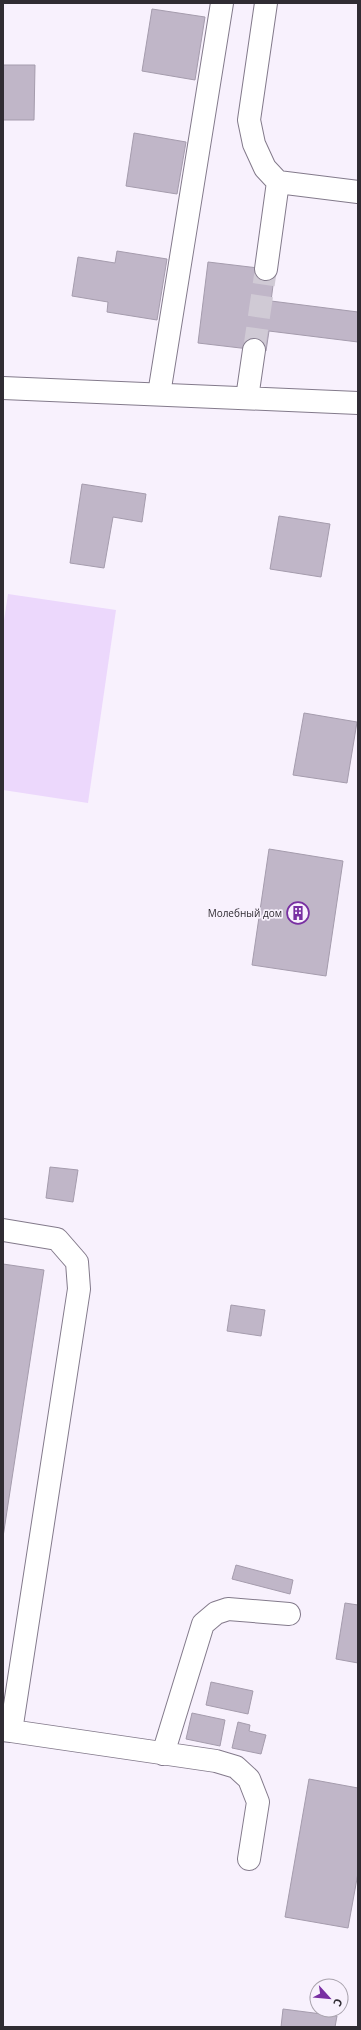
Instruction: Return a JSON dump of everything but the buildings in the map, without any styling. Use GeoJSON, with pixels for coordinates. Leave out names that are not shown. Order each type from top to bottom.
{"type":"FeatureCollection","features":[{"type":"Feature","properties":{"kind":"lane"},"geometry":{"type":"LineString","coordinates":[[159,394],[222,3]]}},
{"type":"Feature","properties":{"kind":"lane"},"geometry":{"type":"LineString","coordinates":[[266,3],[249,120],[254,144],[265,168],[278,182],[358,192]]}},
{"type":"Feature","properties":{"kind":"lane"},"geometry":{"type":"LineString","coordinates":[[266,269],[278,182]]}},
{"type":"Feature","properties":{"kind":"lane"},"geometry":{"type":"LineString","coordinates":[[247,398],[254,350]]}},
{"type":"Feature","properties":{"kind":"lane"},"geometry":{"type":"LineString","coordinates":[[3,388],[358,403]]}},
{"type":"Feature","properties":{"kind":"lane"},"geometry":{"type":"LineString","coordinates":[[3,1230],[57,1239],[77,1262],[79,1289],[7,1730],[216,1762],[236,1768],[249,1779],[258,1802],[250,1859]]}},
{"type":"Feature","properties":{"kind":"lane"},"geometry":{"type":"LineString","coordinates":[[163,1754],[203,1624],[216,1613],[228,1609],[289,1614]]}},
{"type":"Feature","properties":{"kind":"shaded area"},"geometry":{"type":"Polygon","coordinates":[[[8,594],[116,610],[88,803],[3,790],[3,627],[8,594]]]}},
{"type":"Feature","properties":{"kind":"tunnel"},"geometry":{"type":"LineString","coordinates":[[254,350],[266,269]]}},
{"type":"Feature","properties":{"kind":"place","name":"Молебный дом"},"geometry":{"type":"Point","coordinates":[298,913]}}]}
